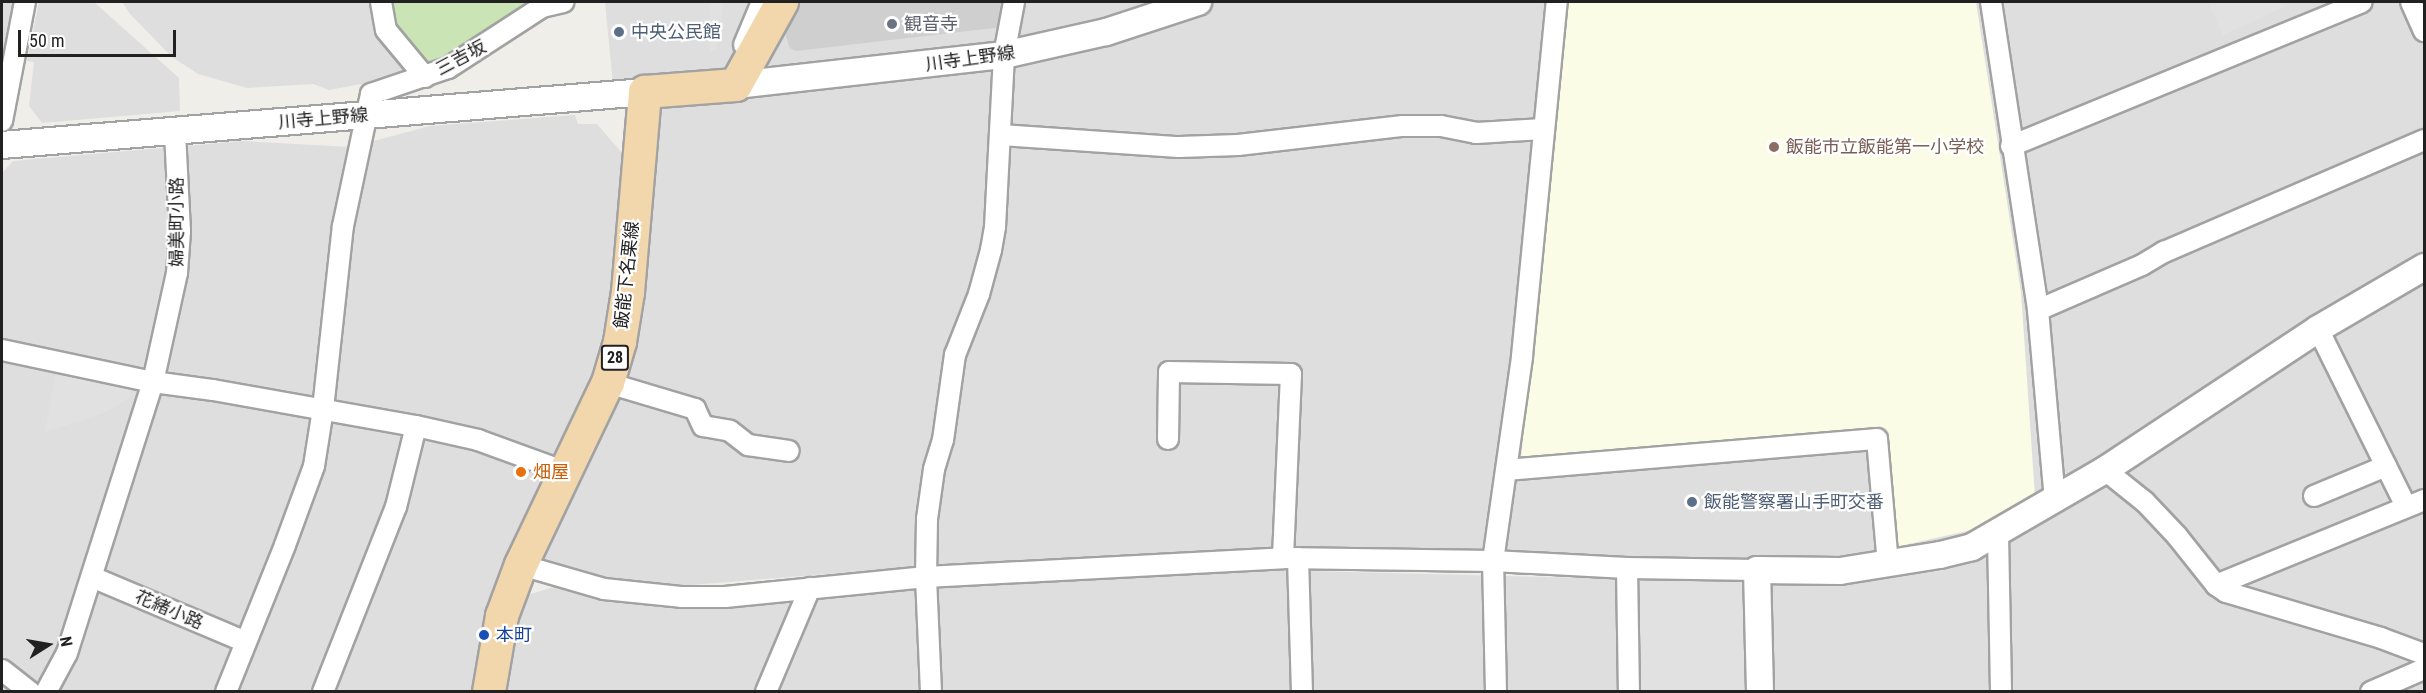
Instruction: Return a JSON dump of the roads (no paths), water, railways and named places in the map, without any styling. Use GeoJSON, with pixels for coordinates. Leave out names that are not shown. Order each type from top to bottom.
{"type":"FeatureCollection","features":[{"type":"Feature","properties":{"kind":"main road"},"geometry":{"type":"LineString","coordinates":[[645,92],[732,86],[783,2]]}},
{"type":"Feature","properties":{"kind":"main road","name":"飯能下名栗線"},"geometry":{"type":"LineString","coordinates":[[489,692],[502,616],[521,565],[608,383],[620,342],[628,292],[645,92]]}},
{"type":"Feature","properties":{"kind":"street"},"geometry":{"type":"LineString","coordinates":[[2,121],[25,2]]}},
{"type":"Feature","properties":{"kind":"street"},"geometry":{"type":"LineString","coordinates":[[381,2],[386,30],[425,76]]}},
{"type":"Feature","properties":{"kind":"street","name":"三吉坂"},"geometry":{"type":"LineString","coordinates":[[367,115],[371,94],[448,68],[542,7],[563,2]]}},
{"type":"Feature","properties":{"kind":"street"},"geometry":{"type":"LineString","coordinates":[[732,86],[762,2]]}},
{"type":"Feature","properties":{"kind":"street"},"geometry":{"type":"LineString","coordinates":[[931,692],[926,577],[927,519],[934,469],[943,440],[955,355],[979,294],[991,250],[1004,55],[1014,2]]}},
{"type":"Feature","properties":{"kind":"street","name":"川寺上野線"},"geometry":{"type":"LineString","coordinates":[[732,86],[1004,55],[1106,32],[1198,2]]}},
{"type":"Feature","properties":{"kind":"street"},"geometry":{"type":"LineString","coordinates":[[1496,692],[1493,561],[1522,356],[1557,2]]}},
{"type":"Feature","properties":{"kind":"street"},"geometry":{"type":"LineString","coordinates":[[1990,2],[2038,310],[2055,500]]}},
{"type":"Feature","properties":{"kind":"street"},"geometry":{"type":"LineString","coordinates":[[2011,146],[2362,2]]}},
{"type":"Feature","properties":{"kind":"street"},"geometry":{"type":"LineString","coordinates":[[2411,2],[2424,30]]}},
{"type":"Feature","properties":{"kind":"street","name":"川寺上野線"},"geometry":{"type":"LineString","coordinates":[[2,145],[645,92]]}},
{"type":"Feature","properties":{"kind":"street"},"geometry":{"type":"LineString","coordinates":[[225,692],[314,466],[323,409],[344,226],[367,115]]}},
{"type":"Feature","properties":{"kind":"street"},"geometry":{"type":"LineString","coordinates":[[1000,135],[1179,147],[1238,145],[1404,126],[1441,126],[1476,133],[1544,129]]}},
{"type":"Feature","properties":{"kind":"street","name":"婦美町小路"},"geometry":{"type":"LineString","coordinates":[[46,692],[68,653],[153,382],[177,273],[180,231],[175,131]]}},
{"type":"Feature","properties":{"kind":"street"},"geometry":{"type":"LineString","coordinates":[[2038,310],[2142,265],[2164,252],[2424,140]]}},
{"type":"Feature","properties":{"kind":"street"},"geometry":{"type":"LineString","coordinates":[[521,565],[604,589],[681,597],[725,597],[926,577],[1291,558],[1493,561],[1627,568],[1840,571],[1888,565],[1972,547],[1998,534],[2104,470],[2318,329],[2424,267]]}},
{"type":"Feature","properties":{"kind":"street"},"geometry":{"type":"LineString","coordinates":[[2216,585],[2415,503],[2386,466],[2318,329]]}},
{"type":"Feature","properties":{"kind":"street"},"geometry":{"type":"LineString","coordinates":[[2,350],[153,382],[416,426],[478,440],[566,472]]}},
{"type":"Feature","properties":{"kind":"street"},"geometry":{"type":"LineString","coordinates":[[1168,439],[1169,372],[1291,374],[1291,558],[1302,692]]}},
{"type":"Feature","properties":{"kind":"street"},"geometry":{"type":"LineString","coordinates":[[608,383],[695,409],[704,426],[730,431],[748,445],[789,451]]}},
{"type":"Feature","properties":{"kind":"street"},"geometry":{"type":"LineString","coordinates":[[323,692],[396,507],[416,426]]}},
{"type":"Feature","properties":{"kind":"street"},"geometry":{"type":"LineString","coordinates":[[1507,470],[1877,439],[1888,565]]}},
{"type":"Feature","properties":{"kind":"street"},"geometry":{"type":"LineString","coordinates":[[2314,496],[2386,466]]}},
{"type":"Feature","properties":{"kind":"street"},"geometry":{"type":"LineString","coordinates":[[2104,470],[2145,502],[2177,536],[2216,585],[2226,592],[2381,638],[2424,654]]}},
{"type":"Feature","properties":{"kind":"street"},"geometry":{"type":"LineString","coordinates":[[1998,534],[2001,692]]}},
{"type":"Feature","properties":{"kind":"street"},"geometry":{"type":"LineString","coordinates":[[1627,568],[1629,692]]}},
{"type":"Feature","properties":{"kind":"street"},"geometry":{"type":"LineString","coordinates":[[1757,570],[1760,692]]}},
{"type":"Feature","properties":{"kind":"street","name":"花緒小路"},"geometry":{"type":"LineString","coordinates":[[92,578],[246,642]]}},
{"type":"Feature","properties":{"kind":"street"},"geometry":{"type":"LineString","coordinates":[[766,692],[810,588]]}},
{"type":"Feature","properties":{"kind":"street"},"geometry":{"type":"LineString","coordinates":[[2381,690],[2424,669]]}},
{"type":"Feature","properties":{"kind":"street"},"geometry":{"type":"LineString","coordinates":[[2,670],[30,692]]}},
{"type":"Feature","properties":{"kind":"place","name":"観音寺"},"geometry":{"type":"Point","coordinates":[892,24]}},
{"type":"Feature","properties":{"kind":"place","name":"中央公民館"},"geometry":{"type":"Point","coordinates":[619,32]}},
{"type":"Feature","properties":{"kind":"place","name":"飯能市立飯能第一小学校"},"geometry":{"type":"Point","coordinates":[1774,147]}},
{"type":"Feature","properties":{"kind":"place","name":"畑屋"},"geometry":{"type":"Point","coordinates":[521,472]}},
{"type":"Feature","properties":{"kind":"place","name":"飯能警察署山手町交番"},"geometry":{"type":"Point","coordinates":[1692,502]}},
{"type":"Feature","properties":{"kind":"place","name":"本町"},"geometry":{"type":"Point","coordinates":[484,635]}}]}
